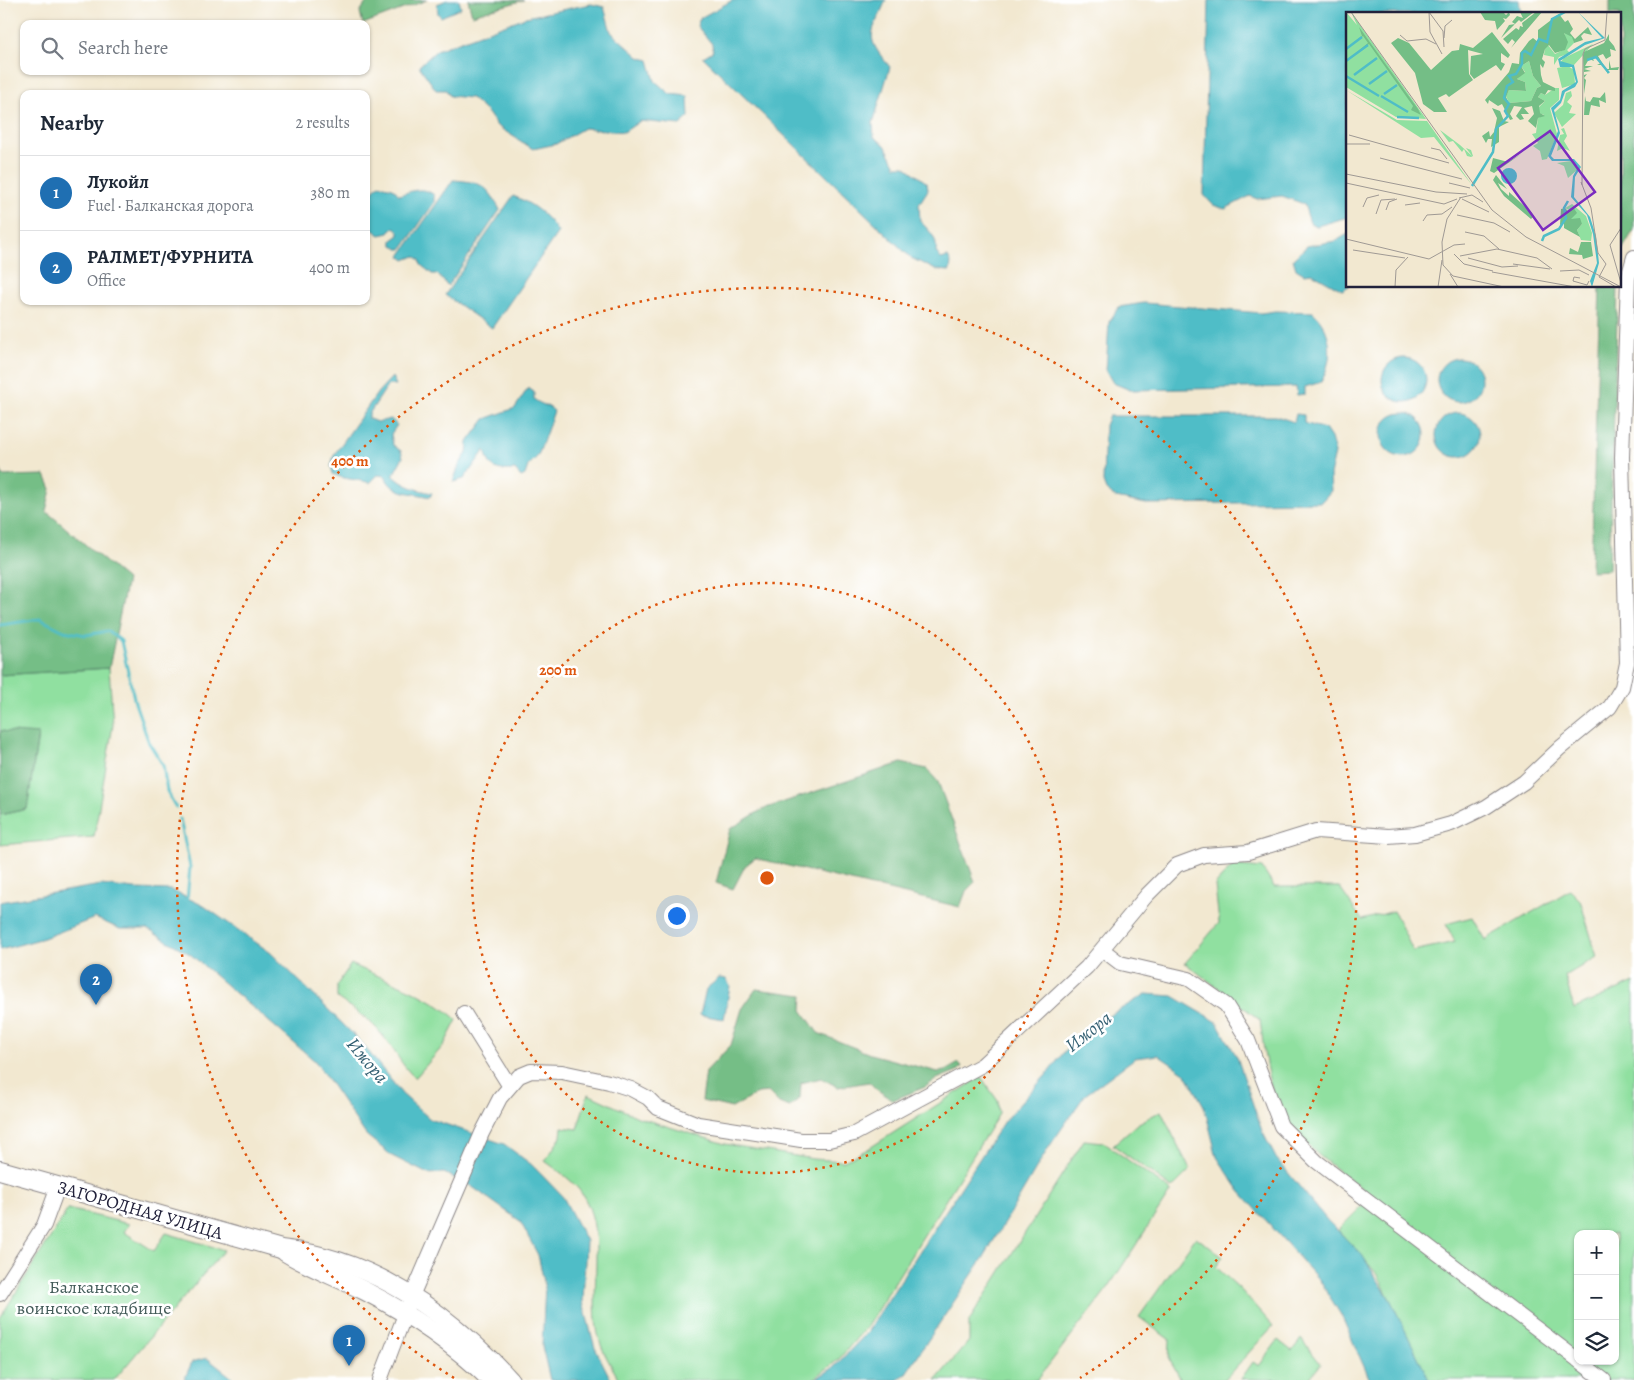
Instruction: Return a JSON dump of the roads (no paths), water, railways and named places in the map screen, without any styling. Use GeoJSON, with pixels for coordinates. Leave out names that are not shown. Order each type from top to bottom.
{"type":"FeatureCollection","features":[{"type":"Feature","properties":{"kind":"main road","name":"ЗАГОРОДНАЯ УЛИЦА"},"geometry":{"type":"LineString","coordinates":[[0,1170],[280,1249],[311,1252],[364,1271],[412,1296],[462,1333],[510,1380]]}},
{"type":"Feature","properties":{"kind":"main road","name":"ЗАГОРОДНАЯ УЛИЦА"},"geometry":{"type":"LineString","coordinates":[[280,1249],[320,1272],[365,1291],[405,1313],[454,1348],[491,1380]]}},
{"type":"Feature","properties":{"kind":"street"},"geometry":{"type":"LineString","coordinates":[[380,1380],[405,1313],[482,1132],[500,1098],[509,1085],[519,1076],[531,1071],[562,1072],[631,1089],[648,1098],[658,1108],[698,1124],[801,1140],[829,1140],[854,1134],[982,1065],[1037,1016],[1103,950],[1147,895],[1177,865],[1204,855],[1248,852],[1316,831],[1388,836],[1415,834],[1451,824],[1486,807],[1524,782],[1613,703],[1622,687],[1627,663],[1622,457],[1628,278],[1634,258]]}},
{"type":"Feature","properties":{"kind":"street"},"geometry":{"type":"LineString","coordinates":[[1103,950],[1120,963],[1189,979],[1226,1005],[1248,1040],[1281,1126],[1316,1160],[1574,1358]]}},
{"type":"Feature","properties":{"kind":"street"},"geometry":{"type":"LineString","coordinates":[[464,1013],[509,1085]]}},
{"type":"Feature","properties":{"kind":"street"},"geometry":{"type":"LineString","coordinates":[[0,1294],[44,1225],[58,1187]]}},
{"type":"Feature","properties":{"kind":"street"},"geometry":{"type":"LineString","coordinates":[[1583,1365],[1604,1380]]}},
{"type":"Feature","properties":{"kind":"water"},"geometry":{"type":"Polygon","coordinates":[[[447,0],[459,0],[461,8],[441,17],[438,14],[437,4],[447,0]]]}},
{"type":"Feature","properties":{"kind":"water"},"geometry":{"type":"Polygon","coordinates":[[[733,0],[886,0],[872,35],[876,48],[890,67],[873,123],[874,137],[885,145],[896,166],[905,166],[927,183],[928,190],[919,204],[920,221],[934,238],[936,252],[941,259],[948,257],[951,263],[950,271],[936,270],[911,258],[703,57],[713,51],[712,44],[697,26],[700,18],[733,0]]]}},
{"type":"Feature","properties":{"kind":"water"},"geometry":{"type":"Polygon","coordinates":[[[1209,0],[1519,0],[1521,12],[1346,12],[1346,218],[1317,226],[1310,223],[1304,204],[1282,196],[1257,199],[1250,196],[1225,209],[1213,205],[1204,195],[1209,0]]]}},
{"type":"Feature","properties":{"kind":"water"},"geometry":{"type":"Polygon","coordinates":[[[591,4],[604,7],[611,32],[639,57],[649,60],[655,81],[670,94],[688,96],[689,117],[680,125],[640,121],[624,132],[584,128],[556,144],[533,149],[497,126],[488,113],[471,98],[450,96],[446,90],[436,90],[419,66],[437,50],[526,17],[591,4]]]}},
{"type":"Feature","properties":{"kind":"water"},"geometry":{"type":"Polygon","coordinates":[[[453,180],[482,186],[491,195],[500,210],[448,286],[437,274],[432,274],[421,265],[420,260],[415,256],[405,260],[400,256],[453,180]]]}},
{"type":"Feature","properties":{"kind":"water"},"geometry":{"type":"Polygon","coordinates":[[[380,185],[393,188],[399,195],[422,190],[434,195],[434,203],[402,249],[398,249],[392,244],[392,240],[399,235],[399,231],[394,227],[389,233],[380,235],[370,228],[370,195],[375,188],[380,185]]]}},
{"type":"Feature","properties":{"kind":"water"},"geometry":{"type":"Polygon","coordinates":[[[513,196],[539,210],[558,232],[492,328],[445,295],[513,196]]]}},
{"type":"Feature","properties":{"kind":"water"},"geometry":{"type":"Polygon","coordinates":[[[1346,235],[1346,288],[1342,290],[1312,273],[1304,274],[1296,269],[1293,259],[1307,246],[1336,241],[1346,235]]]}},
{"type":"Feature","properties":{"kind":"water"},"geometry":{"type":"Polygon","coordinates":[[[1144,303],[1261,313],[1275,311],[1313,312],[1320,319],[1328,336],[1329,354],[1325,373],[1321,382],[1305,387],[1305,394],[1297,395],[1296,387],[1130,390],[1113,383],[1106,371],[1109,322],[1119,307],[1144,303]]]}},
{"type":"Feature","properties":{"kind":"water"},"geometry":{"type":"Polygon","coordinates":[[[1404,358],[1416,362],[1422,368],[1426,380],[1422,392],[1416,398],[1404,402],[1392,398],[1386,392],[1382,380],[1386,368],[1392,362],[1404,358]]]}},
{"type":"Feature","properties":{"kind":"water"},"geometry":{"type":"Polygon","coordinates":[[[1459,358],[1471,362],[1477,368],[1481,380],[1477,392],[1471,398],[1459,402],[1447,398],[1441,392],[1437,380],[1441,368],[1447,362],[1459,358]]]}},
{"type":"Feature","properties":{"kind":"water"},"geometry":{"type":"Polygon","coordinates":[[[392,377],[396,385],[388,385],[369,414],[369,419],[377,422],[391,419],[397,425],[391,434],[393,445],[401,451],[403,457],[393,475],[406,485],[432,493],[430,497],[398,490],[388,482],[385,476],[378,475],[370,483],[333,474],[331,466],[334,455],[378,392],[392,377]]]}},
{"type":"Feature","properties":{"kind":"water"},"geometry":{"type":"Polygon","coordinates":[[[528,388],[534,392],[534,399],[554,411],[538,456],[528,466],[525,475],[521,477],[515,470],[495,468],[489,462],[485,450],[464,479],[453,482],[459,465],[467,453],[468,442],[485,419],[515,408],[528,388]]]}},
{"type":"Feature","properties":{"kind":"water"},"geometry":{"type":"Polygon","coordinates":[[[1403,413],[1415,417],[1421,423],[1425,435],[1421,447],[1415,453],[1403,457],[1391,453],[1385,447],[1381,435],[1385,423],[1391,417],[1403,413]]]}},
{"type":"Feature","properties":{"kind":"water"},"geometry":{"type":"Polygon","coordinates":[[[1458,413],[1470,417],[1476,423],[1480,435],[1476,447],[1470,453],[1458,457],[1446,453],[1440,447],[1436,435],[1440,423],[1446,417],[1458,413]]]}},
{"type":"Feature","properties":{"kind":"water"},"geometry":{"type":"Polygon","coordinates":[[[1296,414],[1304,415],[1304,423],[1325,429],[1331,438],[1335,453],[1330,475],[1331,491],[1321,502],[1146,504],[1116,498],[1106,490],[1103,482],[1105,425],[1109,416],[1276,416],[1294,422],[1296,414]]]}},
{"type":"Feature","properties":{"kind":"water","name":"Ижора"},"geometry":{"type":"Polygon","coordinates":[[[101,885],[134,889],[171,890],[204,906],[271,953],[360,1041],[402,1094],[430,1119],[504,1144],[532,1165],[563,1197],[586,1241],[583,1302],[595,1348],[611,1380],[550,1380],[542,1346],[545,1286],[538,1255],[520,1221],[471,1186],[444,1173],[428,1174],[392,1156],[366,1135],[315,1061],[190,954],[147,929],[120,929],[95,918],[44,938],[0,950],[0,902],[101,885]]]}},
{"type":"Feature","properties":{"kind":"water"},"geometry":{"type":"Polygon","coordinates":[[[719,978],[726,979],[730,986],[724,1019],[700,1015],[706,989],[719,978]]]}},
{"type":"Feature","properties":{"kind":"water","name":"Ижора"},"geometry":{"type":"Polygon","coordinates":[[[1146,994],[1173,996],[1217,1022],[1237,1057],[1262,1131],[1276,1158],[1327,1220],[1362,1255],[1391,1301],[1429,1380],[1370,1380],[1341,1315],[1320,1281],[1239,1190],[1217,1157],[1204,1106],[1186,1074],[1158,1055],[1135,1058],[1085,1095],[1049,1147],[984,1257],[906,1373],[898,1380],[814,1380],[833,1368],[866,1334],[1004,1121],[1047,1074],[1077,1035],[1146,994]]]}},
{"type":"Feature","properties":{"kind":"water"},"geometry":{"type":"Polygon","coordinates":[[[207,1358],[235,1380],[184,1380],[192,1362],[207,1358]]]}},
{"type":"Feature","properties":{"kind":"waterway"},"geometry":{"type":"LineString","coordinates":[[0,625],[40,619],[64,631],[86,635],[108,631],[121,641],[135,703],[149,743],[163,765],[167,791],[176,808]]}},
{"type":"Feature","properties":{"kind":"waterway"},"geometry":{"type":"LineString","coordinates":[[180,819],[190,867],[187,900]]}},
{"type":"Feature","properties":{"kind":"place","name":"РАЛМЕТ/ФУРНИТА"},"geometry":{"type":"Point","coordinates":[96,1005]}},
{"type":"Feature","properties":{"kind":"place","name":"Лукойл"},"geometry":{"type":"Point","coordinates":[349,1366]}},
{"type":"Feature","properties":{"kind":"park label","name":"Балканское воинское кладбище"},"geometry":{"type":"Point","coordinates":[94,1297]}}]}
